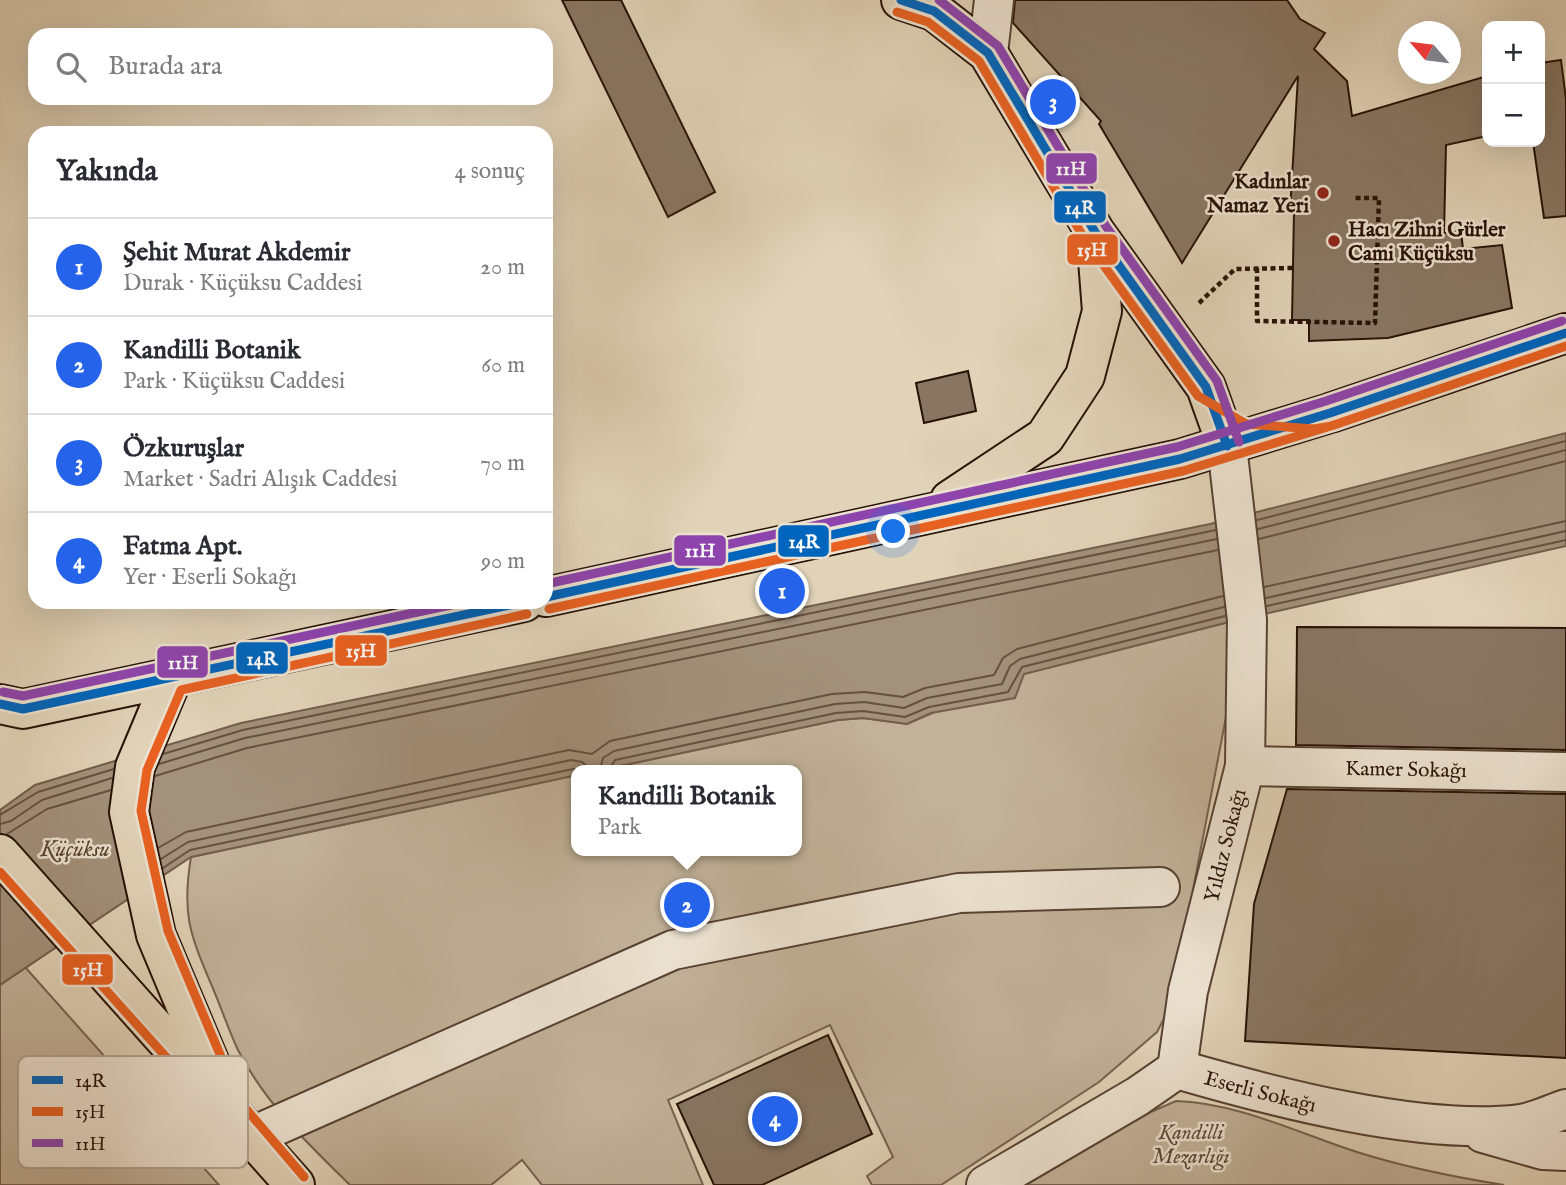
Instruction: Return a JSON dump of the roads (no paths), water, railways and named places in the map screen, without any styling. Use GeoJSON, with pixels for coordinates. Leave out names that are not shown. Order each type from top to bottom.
{"type":"FeatureCollection","features":[{"type":"Feature","properties":{"kind":"main road"},"geometry":{"type":"LineString","coordinates":[[901,0],[934,11],[988,53],[1095,232],[1206,387],[1227,446]]}},
{"type":"Feature","properties":{"kind":"main road"},"geometry":{"type":"LineString","coordinates":[[930,513],[1045,437],[1085,376],[1102,311],[1095,232]]}},
{"type":"Feature","properties":{"kind":"main road"},"geometry":{"type":"LineString","coordinates":[[553,595],[1180,459],[1227,446],[1566,333]]}},
{"type":"Feature","properties":{"kind":"main road"},"geometry":{"type":"LineString","coordinates":[[1206,387],[1249,412],[1315,417]]}},
{"type":"Feature","properties":{"kind":"main road"},"geometry":{"type":"LineString","coordinates":[[0,704],[23,709],[492,609]]}},
{"type":"Feature","properties":{"kind":"main road"},"geometry":{"type":"LineString","coordinates":[[172,679],[135,767],[129,812],[156,935],[211,1056]]}},
{"type":"Feature","properties":{"kind":"main road"},"geometry":{"type":"LineString","coordinates":[[0,854],[181,1056]]}},
{"type":"Feature","properties":{"kind":"main road"},"geometry":{"type":"LineString","coordinates":[[248,1131],[295,1185]]}},
{"type":"Feature","properties":{"kind":"street"},"geometry":{"type":"LineString","coordinates":[[988,53],[994,0]]}},
{"type":"Feature","properties":{"kind":"street","name":"Yıldız Sokağı"},"geometry":{"type":"LineString","coordinates":[[1177,1069],[1194,966],[1245,766],[1247,620],[1227,446]]}},
{"type":"Feature","properties":{"kind":"street","name":"Kamer Sokağı"},"geometry":{"type":"LineString","coordinates":[[1245,766],[1566,772]]}},
{"type":"Feature","properties":{"kind":"street"},"geometry":{"type":"LineString","coordinates":[[248,1120],[673,950],[959,892],[1160,887]]}},
{"type":"Feature","properties":{"kind":"street","name":"Eserli Sokağı"},"geometry":{"type":"LineString","coordinates":[[986,1185],[1138,1096],[1177,1069],[1315,1104],[1388,1117],[1460,1125],[1522,1123],[1566,1109]]}},
{"type":"Feature","properties":{"kind":"street"},"geometry":{"type":"LineString","coordinates":[[1460,1125],[1505,1141],[1543,1150],[1566,1151]]}},
{"type":"Feature","properties":{"kind":"water","name":"Küçüksu"},"geometry":{"type":"Polygon","coordinates":[[[1566,433],[1566,546],[1229,622],[1024,674],[1015,698],[931,713],[907,724],[863,718],[838,720],[625,765],[571,765],[571,776],[191,857],[0,985],[0,810],[35,785],[241,723],[1210,524],[1566,433]]]}},
{"type":"Feature","properties":{"kind":"place","name":"Özkuruşlar"},"geometry":{"type":"Point","coordinates":[1053,102]}},
{"type":"Feature","properties":{"kind":"place","name":"Kadınlar Namaz Yeri"},"geometry":{"type":"Point","coordinates":[1323,193]}},
{"type":"Feature","properties":{"kind":"place","name":"Hacı Zihni Gürler Cami Küçüksu"},"geometry":{"type":"Point","coordinates":[1334,241]}},
{"type":"Feature","properties":{"kind":"place","name":"Şehit Murat Akdemir"},"geometry":{"type":"Point","coordinates":[782,591]}},
{"type":"Feature","properties":{"kind":"place","name":"Kandilli Botanik"},"geometry":{"type":"Point","coordinates":[687,905]}},
{"type":"Feature","properties":{"kind":"place","name":"Fatma Apt."},"geometry":{"type":"Point","coordinates":[775,1119]}},
{"type":"Feature","properties":{"kind":"park label","name":"Kandilli Mezarlığı"},"geometry":{"type":"Point","coordinates":[1191,1144]}}]}
